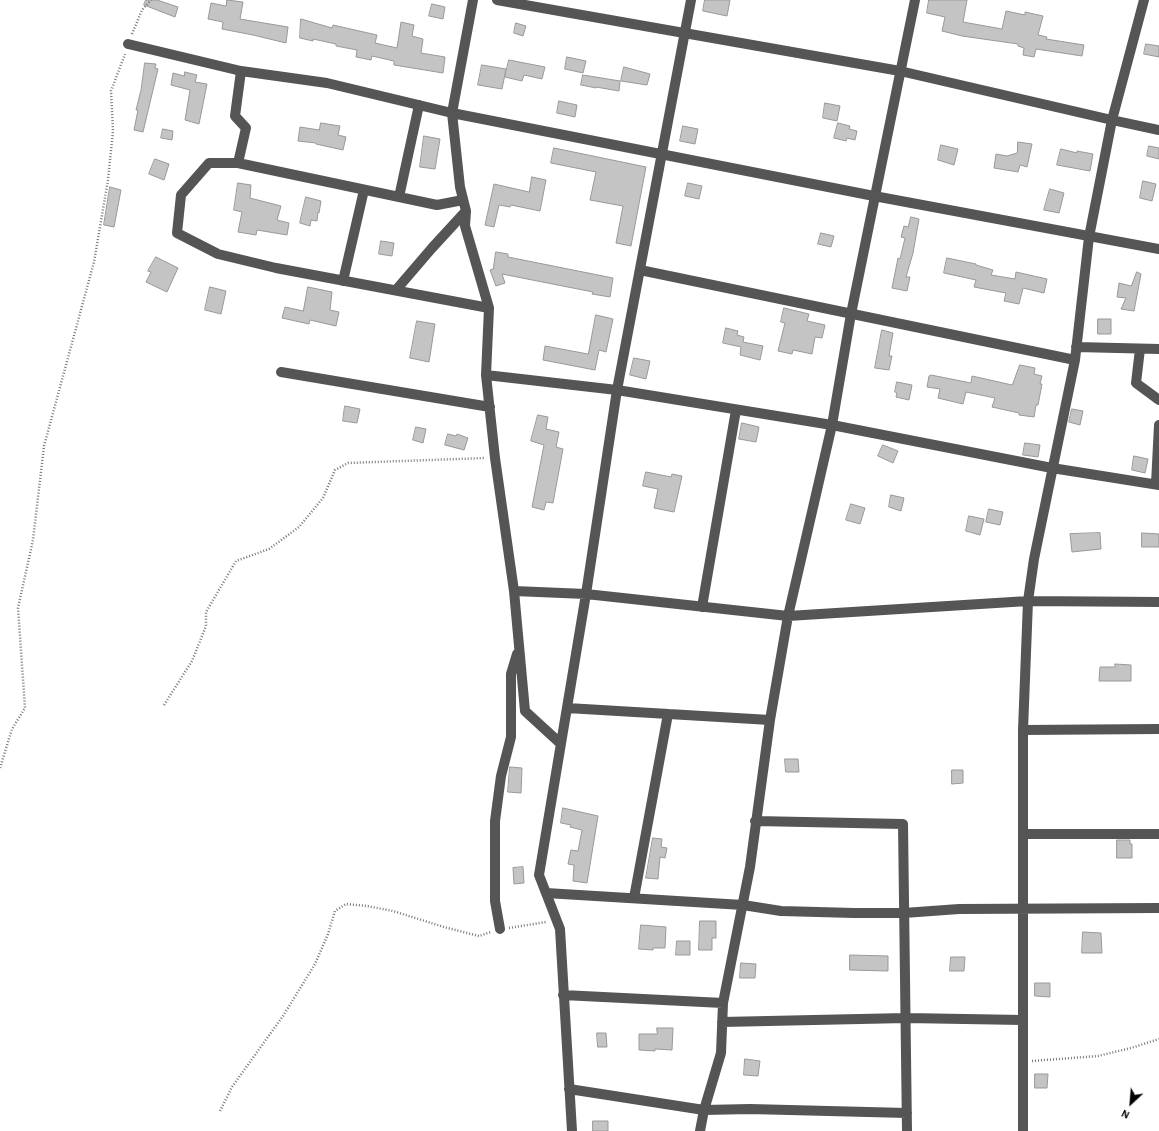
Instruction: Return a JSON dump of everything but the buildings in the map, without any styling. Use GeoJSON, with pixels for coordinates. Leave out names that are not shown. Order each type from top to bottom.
{"type":"FeatureCollection","features":[{"type":"Feature","properties":{"kind":"street"},"geometry":{"type":"LineString","coordinates":[[473,0],[452,113],[460,187],[466,211],[465,226],[489,308],[486,375],[495,458],[514,591],[525,711],[561,744]]}},
{"type":"Feature","properties":{"kind":"street"},"geometry":{"type":"LineString","coordinates":[[497,0],[900,71],[1159,130]]}},
{"type":"Feature","properties":{"kind":"street"},"geometry":{"type":"LineString","coordinates":[[572,1131],[560,929],[539,875],[586,594],[617,390],[691,0]]}},
{"type":"Feature","properties":{"kind":"street"},"geometry":{"type":"LineString","coordinates":[[700,1131],[704,1110],[721,1053],[723,1003],[743,904],[770,720],[788,616],[832,426],[851,314],[915,0]]}},
{"type":"Feature","properties":{"kind":"street"},"geometry":{"type":"LineString","coordinates":[[1023,1131],[1023,730],[1028,601],[1034,559],[1075,360],[1089,237],[1112,120],[1144,0]]}},
{"type":"Feature","properties":{"kind":"street"},"geometry":{"type":"LineString","coordinates":[[128,44],[241,71],[327,83],[452,113],[874,196],[1159,249]]}},
{"type":"Feature","properties":{"kind":"street"},"geometry":{"type":"LineString","coordinates":[[238,163],[246,128],[234,116],[241,71]]}},
{"type":"Feature","properties":{"kind":"street"},"geometry":{"type":"LineString","coordinates":[[399,197],[419,105]]}},
{"type":"Feature","properties":{"kind":"street"},"geometry":{"type":"LineString","coordinates":[[463,200],[437,205],[238,163],[208,163],[181,195],[177,233],[218,254],[276,268],[489,308]]}},
{"type":"Feature","properties":{"kind":"street"},"geometry":{"type":"LineString","coordinates":[[343,281],[364,190]]}},
{"type":"Feature","properties":{"kind":"street"},"geometry":{"type":"LineString","coordinates":[[396,290],[466,211]]}},
{"type":"Feature","properties":{"kind":"street"},"geometry":{"type":"LineString","coordinates":[[640,270],[1075,360]]}},
{"type":"Feature","properties":{"kind":"street"},"geometry":{"type":"LineString","coordinates":[[1076,347],[1159,349]]}},
{"type":"Feature","properties":{"kind":"street"},"geometry":{"type":"LineString","coordinates":[[1140,349],[1136,384],[1159,400]]}},
{"type":"Feature","properties":{"kind":"street"},"geometry":{"type":"LineString","coordinates":[[281,372],[490,407]]}},
{"type":"Feature","properties":{"kind":"street"},"geometry":{"type":"LineString","coordinates":[[486,375],[617,390],[832,426],[1052,468],[1158,484],[1159,425]]}},
{"type":"Feature","properties":{"kind":"street"},"geometry":{"type":"LineString","coordinates":[[702,607],[736,410]]}},
{"type":"Feature","properties":{"kind":"street"},"geometry":{"type":"LineString","coordinates":[[514,591],[586,594],[788,616],[1028,601],[1159,602]]}},
{"type":"Feature","properties":{"kind":"street"},"geometry":{"type":"LineString","coordinates":[[500,929],[495,901],[496,821],[501,776],[511,737],[511,674],[519,648]]}},
{"type":"Feature","properties":{"kind":"street"},"geometry":{"type":"LineString","coordinates":[[567,708],[770,720]]}},
{"type":"Feature","properties":{"kind":"street"},"geometry":{"type":"LineString","coordinates":[[634,898],[668,714]]}},
{"type":"Feature","properties":{"kind":"street"},"geometry":{"type":"LineString","coordinates":[[1023,730],[1159,729]]}},
{"type":"Feature","properties":{"kind":"street"},"geometry":{"type":"LineString","coordinates":[[755,821],[903,824],[907,1131]]}},
{"type":"Feature","properties":{"kind":"street"},"geometry":{"type":"LineString","coordinates":[[1023,834],[1159,834]]}},
{"type":"Feature","properties":{"kind":"street"},"geometry":{"type":"LineString","coordinates":[[546,893],[743,904],[781,910],[854,913],[904,914],[959,909],[1024,910],[1159,908]]}},
{"type":"Feature","properties":{"kind":"street"},"geometry":{"type":"LineString","coordinates":[[563,995],[723,1003]]}},
{"type":"Feature","properties":{"kind":"street"},"geometry":{"type":"LineString","coordinates":[[722,1022],[906,1018],[1023,1020]]}},
{"type":"Feature","properties":{"kind":"street"},"geometry":{"type":"LineString","coordinates":[[569,1089],[704,1110],[750,1109],[907,1113]]}},
{"type":"Feature","properties":{"kind":"path"},"geometry":{"type":"LineString","coordinates":[[0,768],[12,729],[25,708],[18,608],[33,540],[44,446],[94,262],[108,180],[113,132],[111,91],[142,10],[151,0]]}},
{"type":"Feature","properties":{"kind":"path"},"geometry":{"type":"LineString","coordinates":[[164,705],[192,661],[206,626],[206,612],[236,561],[269,550],[299,527],[323,498],[335,470],[348,463],[495,458]]}},
{"type":"Feature","properties":{"kind":"path"},"geometry":{"type":"LineString","coordinates":[[220,1111],[232,1087],[282,1016],[315,964],[328,934],[335,911],[346,904],[393,911],[479,936],[500,929],[556,920]]}},
{"type":"Feature","properties":{"kind":"path"},"geometry":{"type":"LineString","coordinates":[[1023,1062],[1098,1056],[1131,1048],[1159,1038]]}}]}
